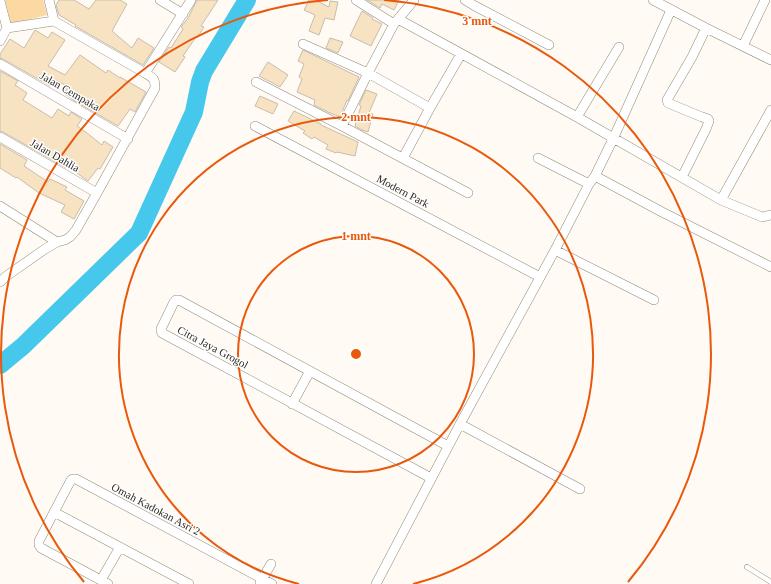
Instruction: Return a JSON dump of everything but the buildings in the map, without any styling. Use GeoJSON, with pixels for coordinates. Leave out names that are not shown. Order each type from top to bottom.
{"type":"FeatureCollection","features":[{"type":"Feature","properties":{"kind":"street"},"geometry":{"type":"LineString","coordinates":[[49,0],[54,21]]}},
{"type":"Feature","properties":{"kind":"street"},"geometry":{"type":"LineString","coordinates":[[160,0],[183,14]]}},
{"type":"Feature","properties":{"kind":"street"},"geometry":{"type":"LineString","coordinates":[[145,73],[191,0]]}},
{"type":"Feature","properties":{"kind":"street"},"geometry":{"type":"LineString","coordinates":[[356,0],[461,54],[577,117],[721,200],[762,217],[771,215]]}},
{"type":"Feature","properties":{"kind":"street"},"geometry":{"type":"LineString","coordinates":[[342,126],[396,21],[414,0]]}},
{"type":"Feature","properties":{"kind":"street"},"geometry":{"type":"LineString","coordinates":[[465,0],[549,45]]}},
{"type":"Feature","properties":{"kind":"street"},"geometry":{"type":"LineString","coordinates":[[652,0],[771,60]]}},
{"type":"Feature","properties":{"kind":"street"},"geometry":{"type":"LineString","coordinates":[[744,46],[765,0]]}},
{"type":"Feature","properties":{"kind":"street"},"geometry":{"type":"LineString","coordinates":[[0,1],[7,28],[0,41]]}},
{"type":"Feature","properties":{"kind":"street"},"geometry":{"type":"LineString","coordinates":[[376,584],[448,446],[555,250],[589,184],[595,176],[614,138],[671,10]]}},
{"type":"Feature","properties":{"kind":"street"},"geometry":{"type":"LineString","coordinates":[[2,278],[45,249],[70,237],[76,230],[98,193],[155,88],[154,78],[54,21],[7,28]]}},
{"type":"Feature","properties":{"kind":"street"},"geometry":{"type":"LineString","coordinates":[[682,177],[710,121],[668,103],[668,100],[706,28]]}},
{"type":"Feature","properties":{"kind":"street"},"geometry":{"type":"LineString","coordinates":[[303,44],[368,73],[430,108]]}},
{"type":"Feature","properties":{"kind":"street"},"geometry":{"type":"LineString","coordinates":[[577,117],[619,47]]}},
{"type":"Feature","properties":{"kind":"street"},"geometry":{"type":"LineString","coordinates":[[403,158],[461,54]]}},
{"type":"Feature","properties":{"kind":"street","name":"Jalan Cempaka"},"geometry":{"type":"LineString","coordinates":[[0,64],[128,139]]}},
{"type":"Feature","properties":{"kind":"street"},"geometry":{"type":"LineString","coordinates":[[256,82],[468,193]]}},
{"type":"Feature","properties":{"kind":"street"},"geometry":{"type":"LineString","coordinates":[[721,200],[771,110]]}},
{"type":"Feature","properties":{"kind":"street","name":"Modern Park"},"geometry":{"type":"LineString","coordinates":[[255,126],[540,277]]}},
{"type":"Feature","properties":{"kind":"street","name":"Jalan Dahlia"},"geometry":{"type":"LineString","coordinates":[[0,137],[98,193]]}},
{"type":"Feature","properties":{"kind":"street"},"geometry":{"type":"LineString","coordinates":[[538,158],[589,184]]}},
{"type":"Feature","properties":{"kind":"street"},"geometry":{"type":"LineString","coordinates":[[595,176],[662,212],[771,267]]}},
{"type":"Feature","properties":{"kind":"street"},"geometry":{"type":"LineString","coordinates":[[0,206],[57,242]]}},
{"type":"Feature","properties":{"kind":"street"},"geometry":{"type":"LineString","coordinates":[[555,250],[654,300]]}},
{"type":"Feature","properties":{"kind":"street","name":"Citra Jaya Grogol"},"geometry":{"type":"LineString","coordinates":[[431,478],[162,333],[160,329],[174,302],[176,300],[180,300],[448,446]]}},
{"type":"Feature","properties":{"kind":"street"},"geometry":{"type":"LineString","coordinates":[[292,404],[310,371]]}},
{"type":"Feature","properties":{"kind":"street"},"geometry":{"type":"LineString","coordinates":[[460,424],[580,489]]}},
{"type":"Feature","properties":{"kind":"street","name":"Omah Kadokan Asri 2"},"geometry":{"type":"LineString","coordinates":[[120,547],[105,582],[41,548],[39,541],[71,480],[76,479],[261,581],[272,584]]}},
{"type":"Feature","properties":{"kind":"street"},"geometry":{"type":"LineString","coordinates":[[54,512],[189,584]]}},
{"type":"Feature","properties":{"kind":"street"},"geometry":{"type":"LineString","coordinates":[[261,581],[271,564]]}},
{"type":"Feature","properties":{"kind":"lane"},"geometry":{"type":"LineString","coordinates":[[747,567],[771,582]]}},
{"type":"Feature","properties":{"kind":"shaded area"},"geometry":{"type":"Polygon","coordinates":[[[5,0],[43,0],[47,15],[11,24],[5,0]]]}},
{"type":"Feature","properties":{"kind":"waterway"},"geometry":{"type":"LineString","coordinates":[[0,365],[23,346],[139,233],[194,112],[200,82],[204,71],[247,0]]}}]}
